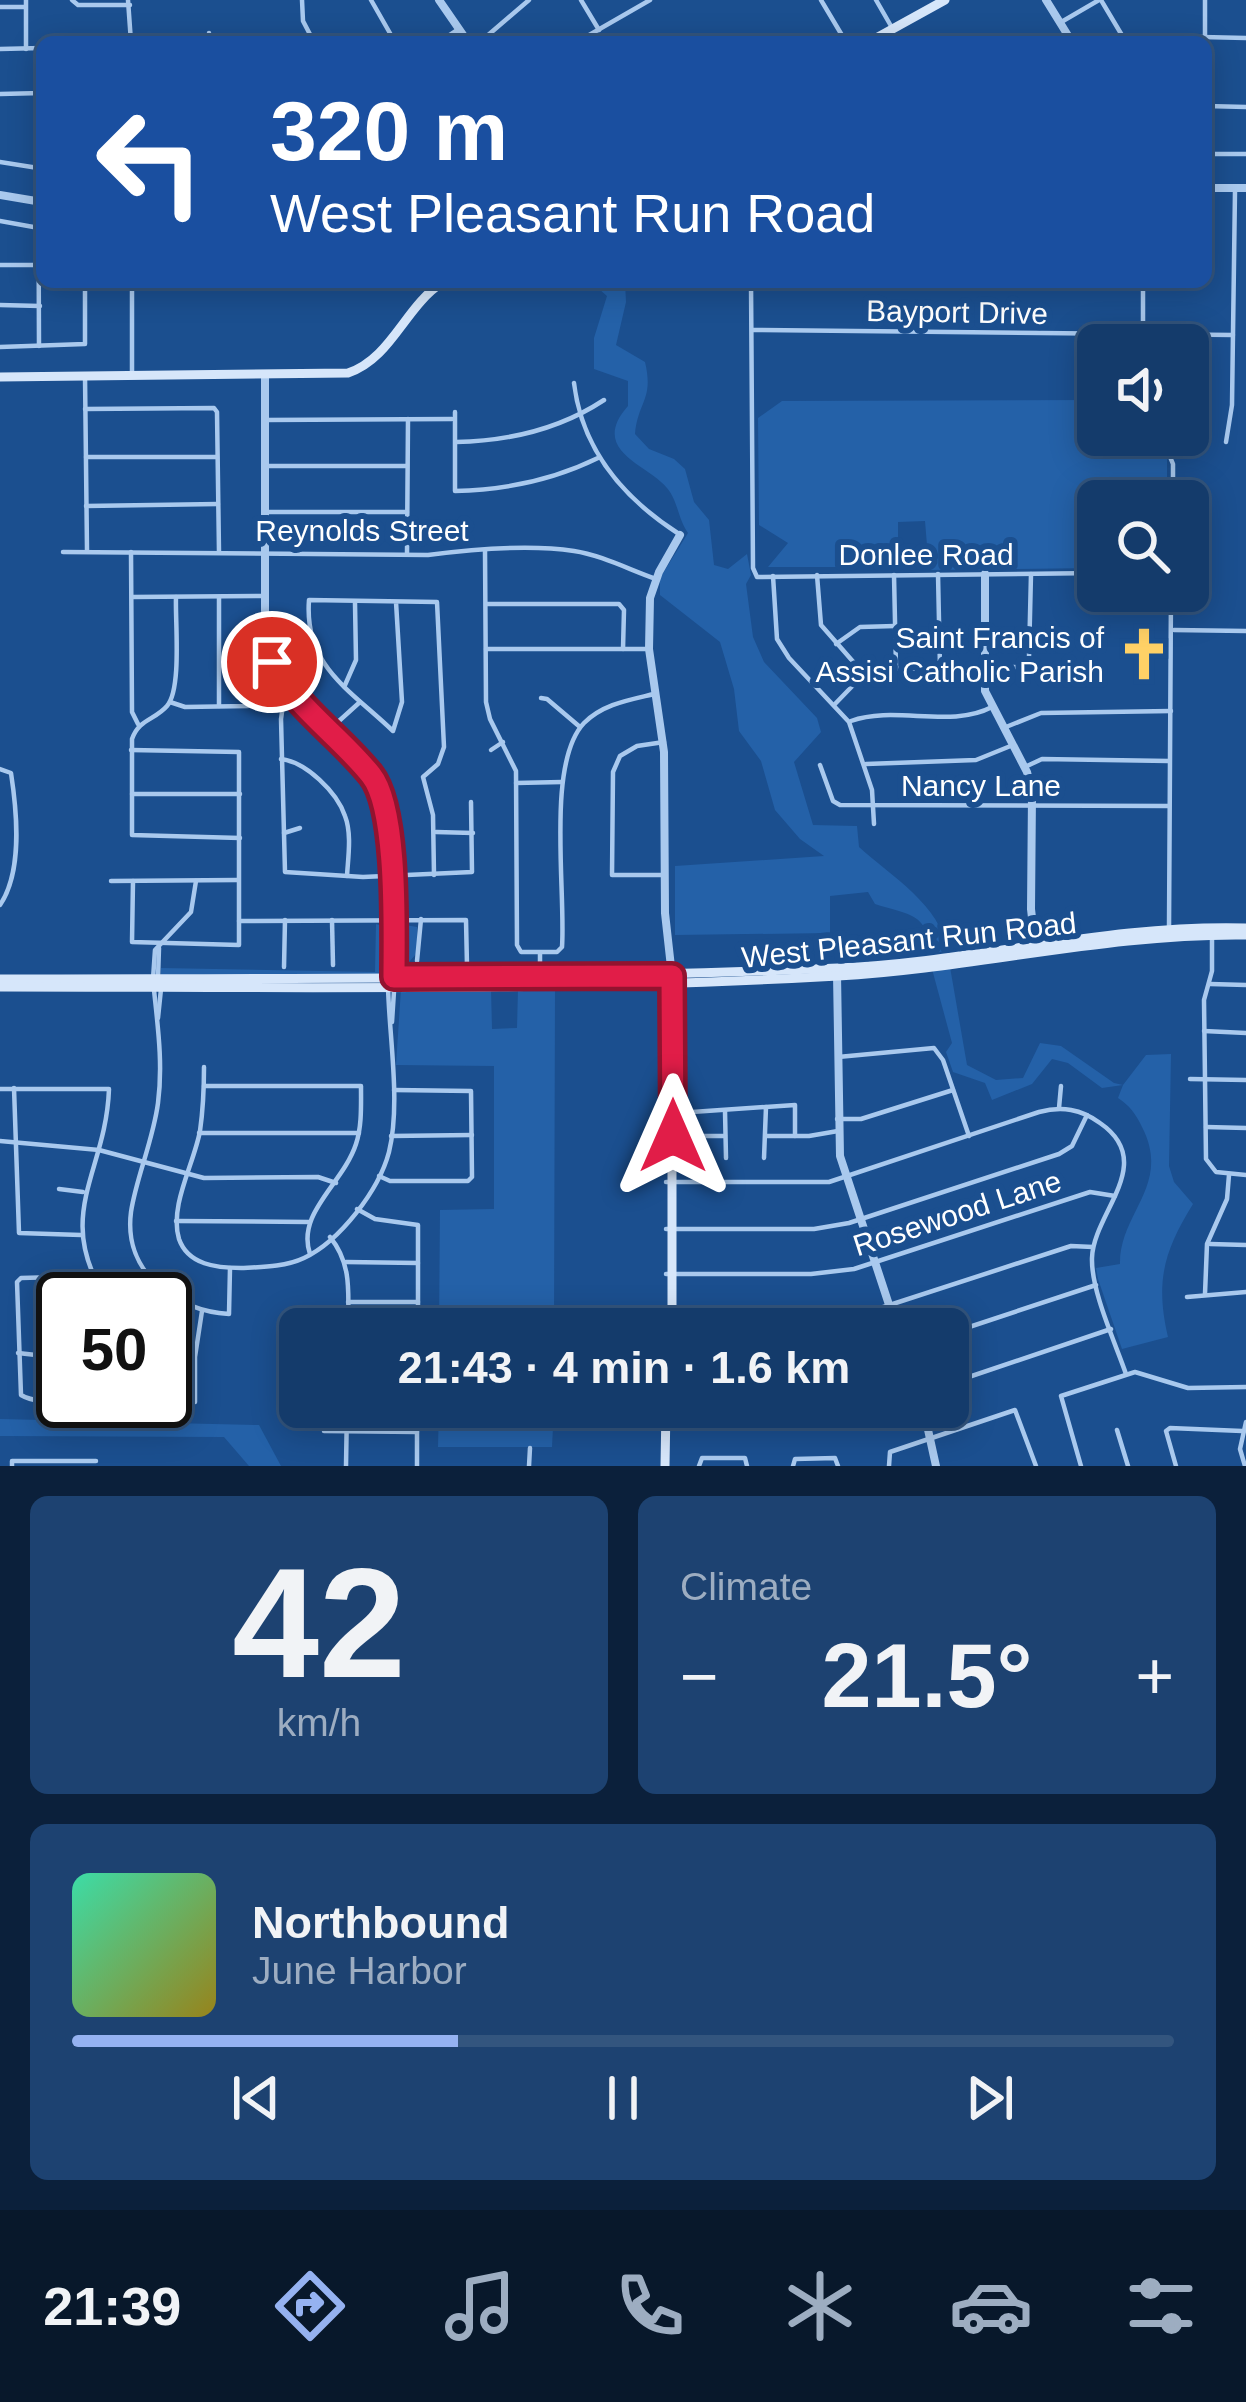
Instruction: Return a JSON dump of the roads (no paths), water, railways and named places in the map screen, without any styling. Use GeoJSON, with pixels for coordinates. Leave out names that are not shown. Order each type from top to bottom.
{"type":"FeatureCollection","features":[{"type":"Feature","properties":{"kind":"main road"},"geometry":{"type":"LineString","coordinates":[[880,36],[945,0]]}},
{"type":"Feature","properties":{"kind":"main road"},"geometry":{"type":"LineString","coordinates":[[0,376],[335,374],[359,369],[377,355],[435,288]]}},
{"type":"Feature","properties":{"kind":"main road","name":"West Pleasant Run Road"},"geometry":{"type":"LineString","coordinates":[[0,983],[669,980],[837,972],[1169,932],[1246,931]]}},
{"type":"Feature","properties":{"kind":"main road"},"geometry":{"type":"LineString","coordinates":[[669,980],[669,1308]]}},
{"type":"Feature","properties":{"kind":"main road"},"geometry":{"type":"LineString","coordinates":[[669,1182],[673,1136],[670,1050]]}},
{"type":"Feature","properties":{"kind":"main road"},"geometry":{"type":"LineString","coordinates":[[668,1466],[669,1428]]}},
{"type":"Feature","properties":{"kind":"street"},"geometry":{"type":"LineString","coordinates":[[72,0],[77,5],[129,2],[131,36]]}},
{"type":"Feature","properties":{"kind":"street"},"geometry":{"type":"LineString","coordinates":[[302,0],[303,20],[311,36]]}},
{"type":"Feature","properties":{"kind":"street"},"geometry":{"type":"LineString","coordinates":[[371,0],[392,36]]}},
{"type":"Feature","properties":{"kind":"street"},"geometry":{"type":"LineString","coordinates":[[439,0],[464,36]]}},
{"type":"Feature","properties":{"kind":"street"},"geometry":{"type":"LineString","coordinates":[[487,36],[529,0]]}},
{"type":"Feature","properties":{"kind":"street"},"geometry":{"type":"LineString","coordinates":[[581,0],[598,30]]}},
{"type":"Feature","properties":{"kind":"street"},"geometry":{"type":"LineString","coordinates":[[588,36],[650,0]]}},
{"type":"Feature","properties":{"kind":"street"},"geometry":{"type":"LineString","coordinates":[[821,0],[842,36]]}},
{"type":"Feature","properties":{"kind":"street"},"geometry":{"type":"LineString","coordinates":[[876,0],[896,36]]}},
{"type":"Feature","properties":{"kind":"street"},"geometry":{"type":"LineString","coordinates":[[1046,0],[1068,36]]}},
{"type":"Feature","properties":{"kind":"street"},"geometry":{"type":"LineString","coordinates":[[1060,22],[1100,0],[1122,36]]}},
{"type":"Feature","properties":{"kind":"street"},"geometry":{"type":"LineString","coordinates":[[1205,0],[1205,36]]}},
{"type":"Feature","properties":{"kind":"street"},"geometry":{"type":"LineString","coordinates":[[0,7],[26,3],[26,49]]}},
{"type":"Feature","properties":{"kind":"street"},"geometry":{"type":"LineString","coordinates":[[448,36],[459,29]]}},
{"type":"Feature","properties":{"kind":"street"},"geometry":{"type":"LineString","coordinates":[[1212,39],[1246,38]]}},
{"type":"Feature","properties":{"kind":"street"},"geometry":{"type":"LineString","coordinates":[[0,50],[36,48]]}},
{"type":"Feature","properties":{"kind":"street"},"geometry":{"type":"LineString","coordinates":[[0,94],[36,93]]}},
{"type":"Feature","properties":{"kind":"street"},"geometry":{"type":"LineString","coordinates":[[1212,106],[1246,106]]}},
{"type":"Feature","properties":{"kind":"street"},"geometry":{"type":"LineString","coordinates":[[1212,154],[1246,154]]}},
{"type":"Feature","properties":{"kind":"street"},"geometry":{"type":"LineString","coordinates":[[0,162],[36,168]]}},
{"type":"Feature","properties":{"kind":"street"},"geometry":{"type":"LineString","coordinates":[[1226,442],[1232,405],[1240,188]]}},
{"type":"Feature","properties":{"kind":"street"},"geometry":{"type":"LineString","coordinates":[[0,195],[36,201]]}},
{"type":"Feature","properties":{"kind":"street"},"geometry":{"type":"LineString","coordinates":[[0,221],[36,227]]}},
{"type":"Feature","properties":{"kind":"street"},"geometry":{"type":"LineString","coordinates":[[0,265],[36,265]]}},
{"type":"Feature","properties":{"kind":"street"},"geometry":{"type":"LineString","coordinates":[[40,288],[40,346]]}},
{"type":"Feature","properties":{"kind":"street"},"geometry":{"type":"LineString","coordinates":[[0,347],[86,344],[86,288]]}},
{"type":"Feature","properties":{"kind":"street"},"geometry":{"type":"LineString","coordinates":[[132,288],[133,376]]}},
{"type":"Feature","properties":{"kind":"street"},"geometry":{"type":"LineString","coordinates":[[752,288],[752,330]]}},
{"type":"Feature","properties":{"kind":"street"},"geometry":{"type":"LineString","coordinates":[[1143,288],[1143,324]]}},
{"type":"Feature","properties":{"kind":"street"},"geometry":{"type":"LineString","coordinates":[[0,305],[40,306]]}},
{"type":"Feature","properties":{"kind":"street","name":"Bayport Drive"},"geometry":{"type":"LineString","coordinates":[[752,330],[1077,334]]}},
{"type":"Feature","properties":{"kind":"street","name":"Donlee Road"},"geometry":{"type":"LineString","coordinates":[[752,330],[754,574],[1077,573]]}},
{"type":"Feature","properties":{"kind":"street","name":"Bayport Drive"},"geometry":{"type":"LineString","coordinates":[[1209,335],[1233,335]]}},
{"type":"Feature","properties":{"kind":"street"},"geometry":{"type":"LineString","coordinates":[[204,1067],[200,1133],[176,1221],[187,1252],[209,1266],[230,1268],[271,1267],[310,1254],[357,1209],[379,1176],[391,1136],[390,821],[371,775],[292,692],[272,662],[265,641],[265,375]]}},
{"type":"Feature","properties":{"kind":"street"},"geometry":{"type":"LineString","coordinates":[[85,376],[87,553]]}},
{"type":"Feature","properties":{"kind":"street"},"geometry":{"type":"LineString","coordinates":[[574,383],[578,415],[598,458],[618,484],[680,535],[656,580],[649,649],[664,742],[669,980]]}},
{"type":"Feature","properties":{"kind":"street"},"geometry":{"type":"LineString","coordinates":[[454,442],[513,438],[578,415],[604,400]]}},
{"type":"Feature","properties":{"kind":"street"},"geometry":{"type":"LineString","coordinates":[[85,409],[214,408],[219,552]]}},
{"type":"Feature","properties":{"kind":"street"},"geometry":{"type":"LineString","coordinates":[[266,420],[455,415],[455,491],[513,486],[569,472],[598,458]]}},
{"type":"Feature","properties":{"kind":"street"},"geometry":{"type":"LineString","coordinates":[[407,554],[408,419]]}},
{"type":"Feature","properties":{"kind":"street"},"geometry":{"type":"LineString","coordinates":[[86,457],[217,457]]}},
{"type":"Feature","properties":{"kind":"street"},"geometry":{"type":"LineString","coordinates":[[266,466],[407,466]]}},
{"type":"Feature","properties":{"kind":"street"},"geometry":{"type":"LineString","coordinates":[[86,506],[218,504]]}},
{"type":"Feature","properties":{"kind":"street"},"geometry":{"type":"LineString","coordinates":[[266,512],[407,512]]}},
{"type":"Feature","properties":{"kind":"street"},"geometry":{"type":"LineString","coordinates":[[485,550],[487,710],[514,764],[517,945],[521,952],[559,952],[563,943],[562,782],[566,757],[580,727],[610,706],[654,694]]}},
{"type":"Feature","properties":{"kind":"street","name":"Reynolds Street"},"geometry":{"type":"LineString","coordinates":[[63,552],[574,551],[656,580]]}},
{"type":"Feature","properties":{"kind":"street"},"geometry":{"type":"LineString","coordinates":[[131,552],[132,712],[138,724]]}},
{"type":"Feature","properties":{"kind":"street"},"geometry":{"type":"LineString","coordinates":[[938,574],[940,668]]}},
{"type":"Feature","properties":{"kind":"street"},"geometry":{"type":"LineString","coordinates":[[985,574],[986,691],[1024,766],[1032,807],[1031,909],[1036,949]]}},
{"type":"Feature","properties":{"kind":"street"},"geometry":{"type":"LineString","coordinates":[[834,704],[864,674],[896,668],[1023,667],[1029,661],[1031,574]]}},
{"type":"Feature","properties":{"kind":"street"},"geometry":{"type":"LineString","coordinates":[[817,575],[819,619],[864,674]]}},
{"type":"Feature","properties":{"kind":"street"},"geometry":{"type":"LineString","coordinates":[[894,575],[896,668]]}},
{"type":"Feature","properties":{"kind":"street"},"geometry":{"type":"LineString","coordinates":[[773,576],[777,639],[849,722],[864,765],[874,824]]}},
{"type":"Feature","properties":{"kind":"street"},"geometry":{"type":"LineString","coordinates":[[219,596],[219,706]]}},
{"type":"Feature","properties":{"kind":"street"},"geometry":{"type":"LineString","coordinates":[[132,597],[266,596]]}},
{"type":"Feature","properties":{"kind":"street"},"geometry":{"type":"LineString","coordinates":[[176,597],[175,686],[170,702],[138,724],[131,750],[132,835],[240,838]]}},
{"type":"Feature","properties":{"kind":"street"},"geometry":{"type":"LineString","coordinates":[[396,602],[402,702],[393,731],[316,654],[308,632],[309,600],[437,602],[444,747],[438,764],[423,776],[434,832],[434,875]]}},
{"type":"Feature","properties":{"kind":"street"},"geometry":{"type":"LineString","coordinates":[[345,685],[356,660],[355,601]]}},
{"type":"Feature","properties":{"kind":"street"},"geometry":{"type":"LineString","coordinates":[[485,604],[619,604],[624,610],[623,649]]}},
{"type":"Feature","properties":{"kind":"street"},"geometry":{"type":"LineString","coordinates":[[1169,932],[1172,612]]}},
{"type":"Feature","properties":{"kind":"street"},"geometry":{"type":"LineString","coordinates":[[836,644],[860,627],[895,626]]}},
{"type":"Feature","properties":{"kind":"street"},"geometry":{"type":"LineString","coordinates":[[1172,630],[1246,631]]}},
{"type":"Feature","properties":{"kind":"street"},"geometry":{"type":"LineString","coordinates":[[485,649],[649,649]]}},
{"type":"Feature","properties":{"kind":"street"},"geometry":{"type":"LineString","coordinates":[[292,692],[281,711],[285,872],[391,877],[469,873],[471,802]]}},
{"type":"Feature","properties":{"kind":"street"},"geometry":{"type":"LineString","coordinates":[[541,698],[580,727]]}},
{"type":"Feature","properties":{"kind":"street"},"geometry":{"type":"LineString","coordinates":[[329,730],[361,701]]}},
{"type":"Feature","properties":{"kind":"street"},"geometry":{"type":"LineString","coordinates":[[170,702],[251,703]]}},
{"type":"Feature","properties":{"kind":"street"},"geometry":{"type":"LineString","coordinates":[[849,722],[875,716],[972,715],[992,707]]}},
{"type":"Feature","properties":{"kind":"street"},"geometry":{"type":"LineString","coordinates":[[1004,728],[1041,712],[1172,711]]}},
{"type":"Feature","properties":{"kind":"street"},"geometry":{"type":"LineString","coordinates":[[490,750],[503,742]]}},
{"type":"Feature","properties":{"kind":"street"},"geometry":{"type":"LineString","coordinates":[[664,742],[632,748],[614,765],[612,874],[665,875]]}},
{"type":"Feature","properties":{"kind":"street"},"geometry":{"type":"LineString","coordinates":[[864,765],[976,760],[1013,746]]}},
{"type":"Feature","properties":{"kind":"street"},"geometry":{"type":"LineString","coordinates":[[131,750],[233,751],[241,756],[239,945],[132,942],[133,881]]}},
{"type":"Feature","properties":{"kind":"street"},"geometry":{"type":"LineString","coordinates":[[281,759],[302,766],[334,797],[345,815],[347,876]]}},
{"type":"Feature","properties":{"kind":"street"},"geometry":{"type":"LineString","coordinates":[[1024,766],[1042,759],[1169,761]]}},
{"type":"Feature","properties":{"kind":"street","name":"Nancy Lane"},"geometry":{"type":"LineString","coordinates":[[820,765],[835,804],[1169,806]]}},
{"type":"Feature","properties":{"kind":"street"},"geometry":{"type":"LineString","coordinates":[[0,769],[11,773],[14,813],[13,879],[0,905]]}},
{"type":"Feature","properties":{"kind":"street"},"geometry":{"type":"LineString","coordinates":[[516,783],[562,782]]}},
{"type":"Feature","properties":{"kind":"street"},"geometry":{"type":"LineString","coordinates":[[131,794],[240,794]]}},
{"type":"Feature","properties":{"kind":"street"},"geometry":{"type":"LineString","coordinates":[[284,832],[300,828]]}},
{"type":"Feature","properties":{"kind":"street"},"geometry":{"type":"LineString","coordinates":[[434,832],[472,832]]}},
{"type":"Feature","properties":{"kind":"street"},"geometry":{"type":"LineString","coordinates":[[196,880],[191,913],[159,944],[159,1094],[131,1212],[136,1251],[167,1295],[202,1311],[230,1314],[230,1268]]}},
{"type":"Feature","properties":{"kind":"street"},"geometry":{"type":"LineString","coordinates":[[111,881],[239,880]]}},
{"type":"Feature","properties":{"kind":"street"},"geometry":{"type":"LineString","coordinates":[[284,968],[285,920]]}},
{"type":"Feature","properties":{"kind":"street"},"geometry":{"type":"LineString","coordinates":[[332,920],[332,965]]}},
{"type":"Feature","properties":{"kind":"street"},"geometry":{"type":"LineString","coordinates":[[417,961],[421,920]]}},
{"type":"Feature","properties":{"kind":"street"},"geometry":{"type":"LineString","coordinates":[[239,921],[391,925],[466,920],[466,966]]}},
{"type":"Feature","properties":{"kind":"street"},"geometry":{"type":"LineString","coordinates":[[1212,931],[1204,1031],[1206,1152],[1212,1169],[1246,1175]]}},
{"type":"Feature","properties":{"kind":"street"},"geometry":{"type":"LineString","coordinates":[[540,952],[540,980]]}},
{"type":"Feature","properties":{"kind":"street"},"geometry":{"type":"LineString","coordinates":[[837,972],[840,1156],[890,1308]]}},
{"type":"Feature","properties":{"kind":"street"},"geometry":{"type":"LineString","coordinates":[[1208,984],[1246,985]]}},
{"type":"Feature","properties":{"kind":"street"},"geometry":{"type":"LineString","coordinates":[[1204,1031],[1246,1033]]}},
{"type":"Feature","properties":{"kind":"street"},"geometry":{"type":"LineString","coordinates":[[837,1057],[929,1047],[944,1060],[969,1136]]}},
{"type":"Feature","properties":{"kind":"street"},"geometry":{"type":"LineString","coordinates":[[1190,1079],[1246,1080]]}},
{"type":"Feature","properties":{"kind":"street"},"geometry":{"type":"LineString","coordinates":[[204,1086],[361,1086],[359,1133],[336,1183],[309,1222],[305,1236],[310,1254]]}},
{"type":"Feature","properties":{"kind":"street"},"geometry":{"type":"LineString","coordinates":[[1059,1108],[1061,1086]]}},
{"type":"Feature","properties":{"kind":"street"},"geometry":{"type":"LineString","coordinates":[[14,1088],[19,1233],[81,1234]]}},
{"type":"Feature","properties":{"kind":"street"},"geometry":{"type":"LineString","coordinates":[[0,1089],[109,1089],[99,1150],[84,1192],[81,1234],[93,1272]]}},
{"type":"Feature","properties":{"kind":"street"},"geometry":{"type":"LineString","coordinates":[[379,1176],[400,1181],[468,1181],[472,1177],[472,1095],[466,1090],[392,1090]]}},
{"type":"Feature","properties":{"kind":"street"},"geometry":{"type":"LineString","coordinates":[[838,1119],[861,1119],[953,1090]]}},
{"type":"Feature","properties":{"kind":"street"},"geometry":{"type":"LineString","coordinates":[[688,1136],[690,1113],[795,1106],[795,1136]]}},
{"type":"Feature","properties":{"kind":"street"},"geometry":{"type":"LineString","coordinates":[[764,1158],[766,1107]]}},
{"type":"Feature","properties":{"kind":"street"},"geometry":{"type":"LineString","coordinates":[[669,1182],[814,1182],[848,1176],[1059,1108],[1087,1115],[1106,1127],[1121,1150],[1124,1172],[1093,1247],[1096,1285],[1126,1374]]}},
{"type":"Feature","properties":{"kind":"street"},"geometry":{"type":"LineString","coordinates":[[725,1112],[726,1158]]}},
{"type":"Feature","properties":{"kind":"street"},"geometry":{"type":"LineString","coordinates":[[669,1229],[814,1229],[861,1219],[1059,1154],[1072,1146],[1087,1115]]}},
{"type":"Feature","properties":{"kind":"street"},"geometry":{"type":"LineString","coordinates":[[1205,1127],[1246,1128]]}},
{"type":"Feature","properties":{"kind":"street"},"geometry":{"type":"LineString","coordinates":[[766,1136],[838,1131]]}},
{"type":"Feature","properties":{"kind":"street"},"geometry":{"type":"LineString","coordinates":[[200,1133],[359,1133]]}},
{"type":"Feature","properties":{"kind":"street"},"geometry":{"type":"LineString","coordinates":[[391,1136],[472,1135]]}},
{"type":"Feature","properties":{"kind":"street"},"geometry":{"type":"LineString","coordinates":[[673,1136],[725,1136]]}},
{"type":"Feature","properties":{"kind":"street"},"geometry":{"type":"LineString","coordinates":[[0,1141],[59,1139],[189,1174],[326,1178],[336,1183]]}},
{"type":"Feature","properties":{"kind":"street"},"geometry":{"type":"LineString","coordinates":[[1205,1294],[1207,1244],[1228,1198],[1229,1175]]}},
{"type":"Feature","properties":{"kind":"street"},"geometry":{"type":"LineString","coordinates":[[59,1189],[84,1192]]}},
{"type":"Feature","properties":{"kind":"street","name":"Rosewood Lane"},"geometry":{"type":"LineString","coordinates":[[669,1274],[824,1273],[875,1262],[1090,1192],[1116,1196]]}},
{"type":"Feature","properties":{"kind":"street"},"geometry":{"type":"LineString","coordinates":[[357,1209],[375,1219],[418,1225],[418,1308]]}},
{"type":"Feature","properties":{"kind":"street"},"geometry":{"type":"LineString","coordinates":[[176,1221],[309,1222]]}},
{"type":"Feature","properties":{"kind":"street"},"geometry":{"type":"LineString","coordinates":[[330,1238],[345,1262],[348,1308]]}},
{"type":"Feature","properties":{"kind":"street"},"geometry":{"type":"LineString","coordinates":[[1207,1244],[1246,1245]]}},
{"type":"Feature","properties":{"kind":"street"},"geometry":{"type":"LineString","coordinates":[[874,1308],[1071,1246],[1093,1247]]}},
{"type":"Feature","properties":{"kind":"street"},"geometry":{"type":"LineString","coordinates":[[345,1262],[418,1263]]}},
{"type":"Feature","properties":{"kind":"street"},"geometry":{"type":"LineString","coordinates":[[36,1278],[17,1282],[23,1398],[36,1398]]}},
{"type":"Feature","properties":{"kind":"street"},"geometry":{"type":"LineString","coordinates":[[969,1327],[1096,1285]]}},
{"type":"Feature","properties":{"kind":"street"},"geometry":{"type":"LineString","coordinates":[[1187,1298],[1246,1292]]}},
{"type":"Feature","properties":{"kind":"street"},"geometry":{"type":"LineString","coordinates":[[348,1302],[418,1302]]}},
{"type":"Feature","properties":{"kind":"street"},"geometry":{"type":"LineString","coordinates":[[192,1402],[202,1311]]}},
{"type":"Feature","properties":{"kind":"street"},"geometry":{"type":"LineString","coordinates":[[969,1377],[1111,1329]]}},
{"type":"Feature","properties":{"kind":"street"},"geometry":{"type":"LineString","coordinates":[[18,1353],[36,1355]]}},
{"type":"Feature","properties":{"kind":"street"},"geometry":{"type":"LineString","coordinates":[[1081,1466],[1060,1399],[1126,1374],[1155,1375],[1188,1388],[1246,1387]]}},
{"type":"Feature","properties":{"kind":"street"},"geometry":{"type":"LineString","coordinates":[[889,1466],[890,1452],[1015,1410],[1036,1466]]}},
{"type":"Feature","properties":{"kind":"street"},"geometry":{"type":"LineString","coordinates":[[1244,1466],[1240,1449],[1246,1422]]}},
{"type":"Feature","properties":{"kind":"street"},"geometry":{"type":"LineString","coordinates":[[346,1428],[346,1466]]}},
{"type":"Feature","properties":{"kind":"street"},"geometry":{"type":"LineString","coordinates":[[417,1428],[417,1466]]}},
{"type":"Feature","properties":{"kind":"street"},"geometry":{"type":"LineString","coordinates":[[929,1428],[936,1466]]}},
{"type":"Feature","properties":{"kind":"street"},"geometry":{"type":"LineString","coordinates":[[324,1430],[417,1432]]}},
{"type":"Feature","properties":{"kind":"street"},"geometry":{"type":"LineString","coordinates":[[1117,1430],[1128,1466]]}},
{"type":"Feature","properties":{"kind":"street"},"geometry":{"type":"LineString","coordinates":[[1176,1466],[1166,1431],[1242,1431]]}},
{"type":"Feature","properties":{"kind":"street"},"geometry":{"type":"LineString","coordinates":[[529,1466],[530,1448]]}},
{"type":"Feature","properties":{"kind":"street"},"geometry":{"type":"LineString","coordinates":[[12,1463],[96,1461]]}},
{"type":"Feature","properties":{"kind":"street"},"geometry":{"type":"LineString","coordinates":[[794,1462],[838,1462]]}},
{"type":"Feature","properties":{"kind":"street"},"geometry":{"type":"LineString","coordinates":[[699,1464],[747,1463]]}},
{"type":"Feature","properties":{"kind":"place","name":"Saint Francis of Assisi Catholic Parish"},"geometry":{"type":"Point","coordinates":[1144,654]}}]}
